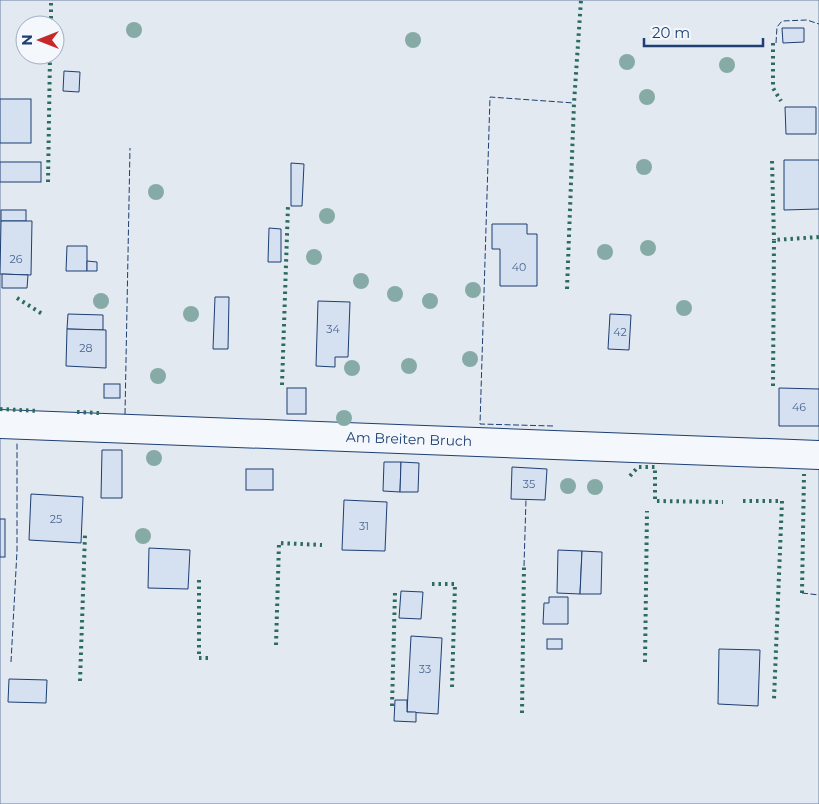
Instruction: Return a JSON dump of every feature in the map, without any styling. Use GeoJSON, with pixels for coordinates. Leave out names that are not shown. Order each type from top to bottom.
{"type":"FeatureCollection","features":[{"type":"Feature","properties":{"kind":"street","name":"Am Breiten Bruch"},"geometry":{"type":"LineString","coordinates":[[0,424],[819,455]]}},
{"type":"Feature","properties":{"kind":"shaded area"},"geometry":{"type":"Polygon","coordinates":[[[0,0],[819,0],[819,804],[0,804],[0,0]]]}},
{"type":"Feature","properties":{"kind":"building"},"geometry":{"type":"Polygon","coordinates":[[[782,28],[804,28],[804,42],[783,43],[782,28]]]}},
{"type":"Feature","properties":{"kind":"building"},"geometry":{"type":"Polygon","coordinates":[[[64,71],[80,72],[79,92],[63,91],[64,71]]]}},
{"type":"Feature","properties":{"kind":"building"},"geometry":{"type":"Polygon","coordinates":[[[0,99],[31,99],[31,143],[0,143],[0,99]]]}},
{"type":"Feature","properties":{"kind":"building"},"geometry":{"type":"Polygon","coordinates":[[[785,107],[816,107],[816,134],[786,134],[785,107]]]}},
{"type":"Feature","properties":{"kind":"building"},"geometry":{"type":"Polygon","coordinates":[[[784,160],[819,160],[819,209],[784,210],[784,160]]]}},
{"type":"Feature","properties":{"kind":"building"},"geometry":{"type":"Polygon","coordinates":[[[0,162],[41,162],[41,182],[0,182],[0,162]]]}},
{"type":"Feature","properties":{"kind":"building"},"geometry":{"type":"Polygon","coordinates":[[[291,163],[304,164],[302,206],[291,206],[291,163]]]}},
{"type":"Feature","properties":{"kind":"building"},"geometry":{"type":"Polygon","coordinates":[[[1,210],[26,210],[26,221],[1,221],[1,210]]]}},
{"type":"Feature","properties":{"kind":"building"},"geometry":{"type":"Polygon","coordinates":[[[1,221],[32,221],[31,275],[0,274],[1,221]]]}},
{"type":"Feature","properties":{"kind":"building"},"geometry":{"type":"Polygon","coordinates":[[[492,224],[527,224],[527,234],[537,234],[537,286],[500,286],[500,249],[492,249],[492,224]]]}},
{"type":"Feature","properties":{"kind":"building"},"geometry":{"type":"Polygon","coordinates":[[[269,228],[281,229],[281,262],[268,262],[269,228]]]}},
{"type":"Feature","properties":{"kind":"building"},"geometry":{"type":"Polygon","coordinates":[[[67,246],[87,246],[87,271],[66,271],[67,246]]]}},
{"type":"Feature","properties":{"kind":"building"},"geometry":{"type":"Polygon","coordinates":[[[87,261],[97,262],[97,271],[87,271],[87,261]]]}},
{"type":"Feature","properties":{"kind":"building"},"geometry":{"type":"Polygon","coordinates":[[[2,274],[28,275],[27,288],[2,288],[2,274]]]}},
{"type":"Feature","properties":{"kind":"building"},"geometry":{"type":"Polygon","coordinates":[[[215,297],[229,297],[228,349],[213,349],[215,297]]]}},
{"type":"Feature","properties":{"kind":"building"},"geometry":{"type":"Polygon","coordinates":[[[318,301],[350,302],[348,357],[335,357],[335,367],[316,366],[318,301]]]}},
{"type":"Feature","properties":{"kind":"building"},"geometry":{"type":"Polygon","coordinates":[[[68,314],[103,315],[103,330],[67,329],[68,314]]]}},
{"type":"Feature","properties":{"kind":"building"},"geometry":{"type":"Polygon","coordinates":[[[610,314],[631,315],[629,350],[608,349],[610,314]]]}},
{"type":"Feature","properties":{"kind":"building"},"geometry":{"type":"Polygon","coordinates":[[[67,329],[106,330],[106,368],[66,366],[67,329]]]}},
{"type":"Feature","properties":{"kind":"building"},"geometry":{"type":"Polygon","coordinates":[[[104,384],[120,384],[120,398],[104,398],[104,384]]]}},
{"type":"Feature","properties":{"kind":"building"},"geometry":{"type":"Polygon","coordinates":[[[287,388],[306,388],[306,414],[287,414],[287,388]]]}},
{"type":"Feature","properties":{"kind":"building"},"geometry":{"type":"Polygon","coordinates":[[[779,388],[819,389],[819,426],[779,426],[779,388]]]}},
{"type":"Feature","properties":{"kind":"building"},"geometry":{"type":"Polygon","coordinates":[[[102,450],[122,450],[122,498],[101,498],[102,450]]]}},
{"type":"Feature","properties":{"kind":"building"},"geometry":{"type":"Polygon","coordinates":[[[384,462],[401,462],[400,492],[383,491],[384,462]]]}},
{"type":"Feature","properties":{"kind":"building"},"geometry":{"type":"Polygon","coordinates":[[[401,462],[419,463],[418,492],[400,492],[401,462]]]}},
{"type":"Feature","properties":{"kind":"building"},"geometry":{"type":"Polygon","coordinates":[[[512,467],[547,469],[545,500],[511,499],[512,467]]]}},
{"type":"Feature","properties":{"kind":"building"},"geometry":{"type":"Polygon","coordinates":[[[246,469],[273,469],[273,490],[246,490],[246,469]]]}},
{"type":"Feature","properties":{"kind":"building"},"geometry":{"type":"Polygon","coordinates":[[[31,494],[83,497],[81,543],[29,540],[31,494]]]}},
{"type":"Feature","properties":{"kind":"building"},"geometry":{"type":"Polygon","coordinates":[[[344,500],[387,502],[385,551],[342,550],[344,500]]]}},
{"type":"Feature","properties":{"kind":"building"},"geometry":{"type":"Polygon","coordinates":[[[0,519],[5,519],[5,557],[0,557],[0,519]]]}},
{"type":"Feature","properties":{"kind":"building"},"geometry":{"type":"Polygon","coordinates":[[[149,548],[190,550],[188,589],[148,588],[149,548]]]}},
{"type":"Feature","properties":{"kind":"building"},"geometry":{"type":"Polygon","coordinates":[[[558,550],[582,551],[580,594],[557,593],[558,550]]]}},
{"type":"Feature","properties":{"kind":"building"},"geometry":{"type":"Polygon","coordinates":[[[582,551],[602,552],[601,594],[580,594],[582,551]]]}},
{"type":"Feature","properties":{"kind":"building"},"geometry":{"type":"Polygon","coordinates":[[[401,591],[423,592],[421,619],[399,618],[401,591]]]}},
{"type":"Feature","properties":{"kind":"building"},"geometry":{"type":"Polygon","coordinates":[[[549,597],[568,597],[568,624],[543,624],[544,603],[549,603],[549,597]]]}},
{"type":"Feature","properties":{"kind":"building"},"geometry":{"type":"Polygon","coordinates":[[[411,636],[442,638],[438,714],[407,712],[411,636]]]}},
{"type":"Feature","properties":{"kind":"building"},"geometry":{"type":"Polygon","coordinates":[[[547,639],[562,639],[562,649],[547,649],[547,639]]]}},
{"type":"Feature","properties":{"kind":"building"},"geometry":{"type":"Polygon","coordinates":[[[719,649],[760,650],[758,706],[718,704],[719,649]]]}},
{"type":"Feature","properties":{"kind":"building"},"geometry":{"type":"Polygon","coordinates":[[[9,679],[47,680],[46,703],[8,702],[9,679]]]}},
{"type":"Feature","properties":{"kind":"building"},"geometry":{"type":"Polygon","coordinates":[[[395,700],[407,700],[407,712],[416,712],[416,722],[394,721],[395,700]]]}},
{"type":"Feature","properties":{"kind":"hedge"},"geometry":{"type":"LineString","coordinates":[[51,0],[51,15]]}},
{"type":"Feature","properties":{"kind":"hedge"},"geometry":{"type":"LineString","coordinates":[[567,289],[574,103],[581,0]]}},
{"type":"Feature","properties":{"kind":"hedge"},"geometry":{"type":"LineString","coordinates":[[773,43],[773,88],[781,101]]}},
{"type":"Feature","properties":{"kind":"hedge"},"geometry":{"type":"LineString","coordinates":[[48,182],[50,65]]}},
{"type":"Feature","properties":{"kind":"hedge"},"geometry":{"type":"LineString","coordinates":[[772,161],[774,240]]}},
{"type":"Feature","properties":{"kind":"hedge"},"geometry":{"type":"LineString","coordinates":[[282,385],[288,205]]}},
{"type":"Feature","properties":{"kind":"hedge"},"geometry":{"type":"LineString","coordinates":[[773,386],[774,240],[819,237]]}},
{"type":"Feature","properties":{"kind":"hedge"},"geometry":{"type":"LineString","coordinates":[[17,298],[44,315]]}},
{"type":"Feature","properties":{"kind":"hedge"},"geometry":{"type":"LineString","coordinates":[[0,409],[38,411]]}},
{"type":"Feature","properties":{"kind":"hedge"},"geometry":{"type":"LineString","coordinates":[[77,412],[99,413]]}},
{"type":"Feature","properties":{"kind":"hedge"},"geometry":{"type":"LineString","coordinates":[[630,476],[638,467],[655,467],[655,501],[723,502]]}},
{"type":"Feature","properties":{"kind":"hedge"},"geometry":{"type":"LineString","coordinates":[[802,593],[804,474]]}},
{"type":"Feature","properties":{"kind":"hedge"},"geometry":{"type":"LineString","coordinates":[[743,501],[782,501],[774,699]]}},
{"type":"Feature","properties":{"kind":"hedge"},"geometry":{"type":"LineString","coordinates":[[645,662],[647,511]]}},
{"type":"Feature","properties":{"kind":"hedge"},"geometry":{"type":"LineString","coordinates":[[80,681],[85,535]]}},
{"type":"Feature","properties":{"kind":"hedge"},"geometry":{"type":"LineString","coordinates":[[276,645],[279,543],[322,545]]}},
{"type":"Feature","properties":{"kind":"hedge"},"geometry":{"type":"LineString","coordinates":[[522,713],[524,566]]}},
{"type":"Feature","properties":{"kind":"hedge"},"geometry":{"type":"LineString","coordinates":[[199,580],[199,658],[208,658]]}},
{"type":"Feature","properties":{"kind":"hedge"},"geometry":{"type":"LineString","coordinates":[[432,584],[455,584],[452,687]]}},
{"type":"Feature","properties":{"kind":"hedge"},"geometry":{"type":"LineString","coordinates":[[392,706],[395,592]]}},
{"type":"Feature","properties":{"kind":"fence"},"geometry":{"type":"LineString","coordinates":[[776,43],[777,27],[782,21],[807,20],[819,24]]}},
{"type":"Feature","properties":{"kind":"fence"},"geometry":{"type":"LineString","coordinates":[[553,426],[480,424],[490,97],[574,103]]}},
{"type":"Feature","properties":{"kind":"fence"},"geometry":{"type":"LineString","coordinates":[[125,414],[130,148]]}},
{"type":"Feature","properties":{"kind":"fence"},"geometry":{"type":"LineString","coordinates":[[11,662],[17,551],[17,442]]}},
{"type":"Feature","properties":{"kind":"fence"},"geometry":{"type":"LineString","coordinates":[[524,566],[526,499]]}},
{"type":"Feature","properties":{"kind":"fence"},"geometry":{"type":"LineString","coordinates":[[802,593],[819,595]]}}]}
